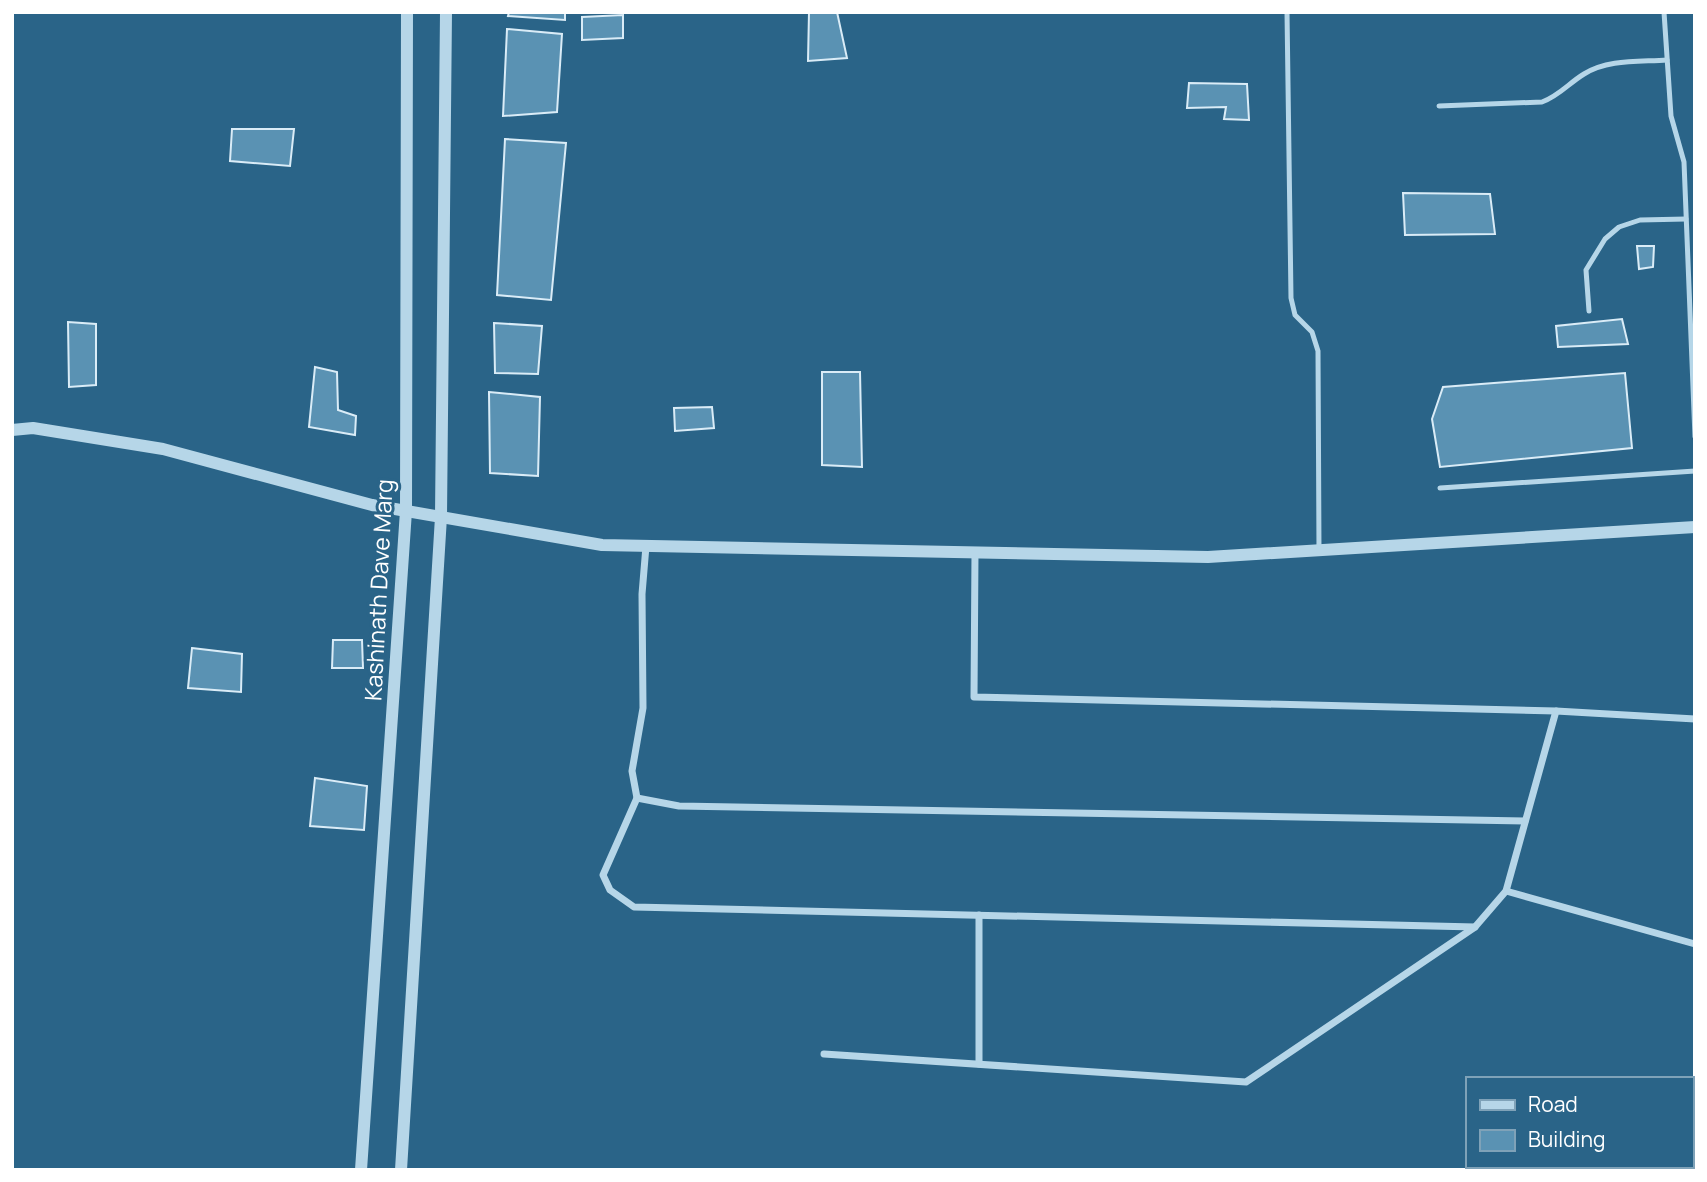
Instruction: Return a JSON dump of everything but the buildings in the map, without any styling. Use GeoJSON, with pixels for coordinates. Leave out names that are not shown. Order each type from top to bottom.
{"type":"FeatureCollection","features":[{"type":"Feature","properties":{"kind":"street","name":"Kashinath Dave Marg"},"geometry":{"type":"LineString","coordinates":[[361,1170],[406,511],[407,12]]}},
{"type":"Feature","properties":{"kind":"street"},"geometry":{"type":"LineString","coordinates":[[401,1170],[441,517],[446,12]]}},
{"type":"Feature","properties":{"kind":"street"},"geometry":{"type":"LineString","coordinates":[[12,430],[33,428],[163,449],[372,505],[602,545],[1208,557],[1695,527]]}},
{"type":"Feature","properties":{"kind":"street"},"geometry":{"type":"LineString","coordinates":[[646,546],[642,594],[643,708],[632,771],[637,798],[603,875],[610,890],[634,907],[1475,927]]}},
{"type":"Feature","properties":{"kind":"street"},"geometry":{"type":"LineString","coordinates":[[975,553],[974,697],[1556,711],[1695,719]]}},
{"type":"Feature","properties":{"kind":"street"},"geometry":{"type":"LineString","coordinates":[[824,1054],[1246,1082],[1475,927],[1506,891],[1556,711]]}},
{"type":"Feature","properties":{"kind":"street"},"geometry":{"type":"LineString","coordinates":[[637,798],[679,806],[1525,821]]}},
{"type":"Feature","properties":{"kind":"street"},"geometry":{"type":"LineString","coordinates":[[1506,891],[1695,944]]}},
{"type":"Feature","properties":{"kind":"street"},"geometry":{"type":"LineString","coordinates":[[979,915],[979,1064]]}},
{"type":"Feature","properties":{"kind":"lane"},"geometry":{"type":"LineString","coordinates":[[1287,12],[1291,298],[1295,315],[1312,332],[1318,351],[1319,551]]}},
{"type":"Feature","properties":{"kind":"lane"},"geometry":{"type":"LineString","coordinates":[[1664,12],[1671,117],[1684,162],[1695,437]]}},
{"type":"Feature","properties":{"kind":"lane"},"geometry":{"type":"LineString","coordinates":[[1439,106],[1542,102],[1556,97],[1583,74],[1601,65],[1667,60]]}},
{"type":"Feature","properties":{"kind":"lane"},"geometry":{"type":"LineString","coordinates":[[1589,311],[1586,270],[1605,239],[1619,227],[1640,220],[1686,219]]}},
{"type":"Feature","properties":{"kind":"lane"},"geometry":{"type":"LineString","coordinates":[[1440,488],[1695,471]]}}]}
